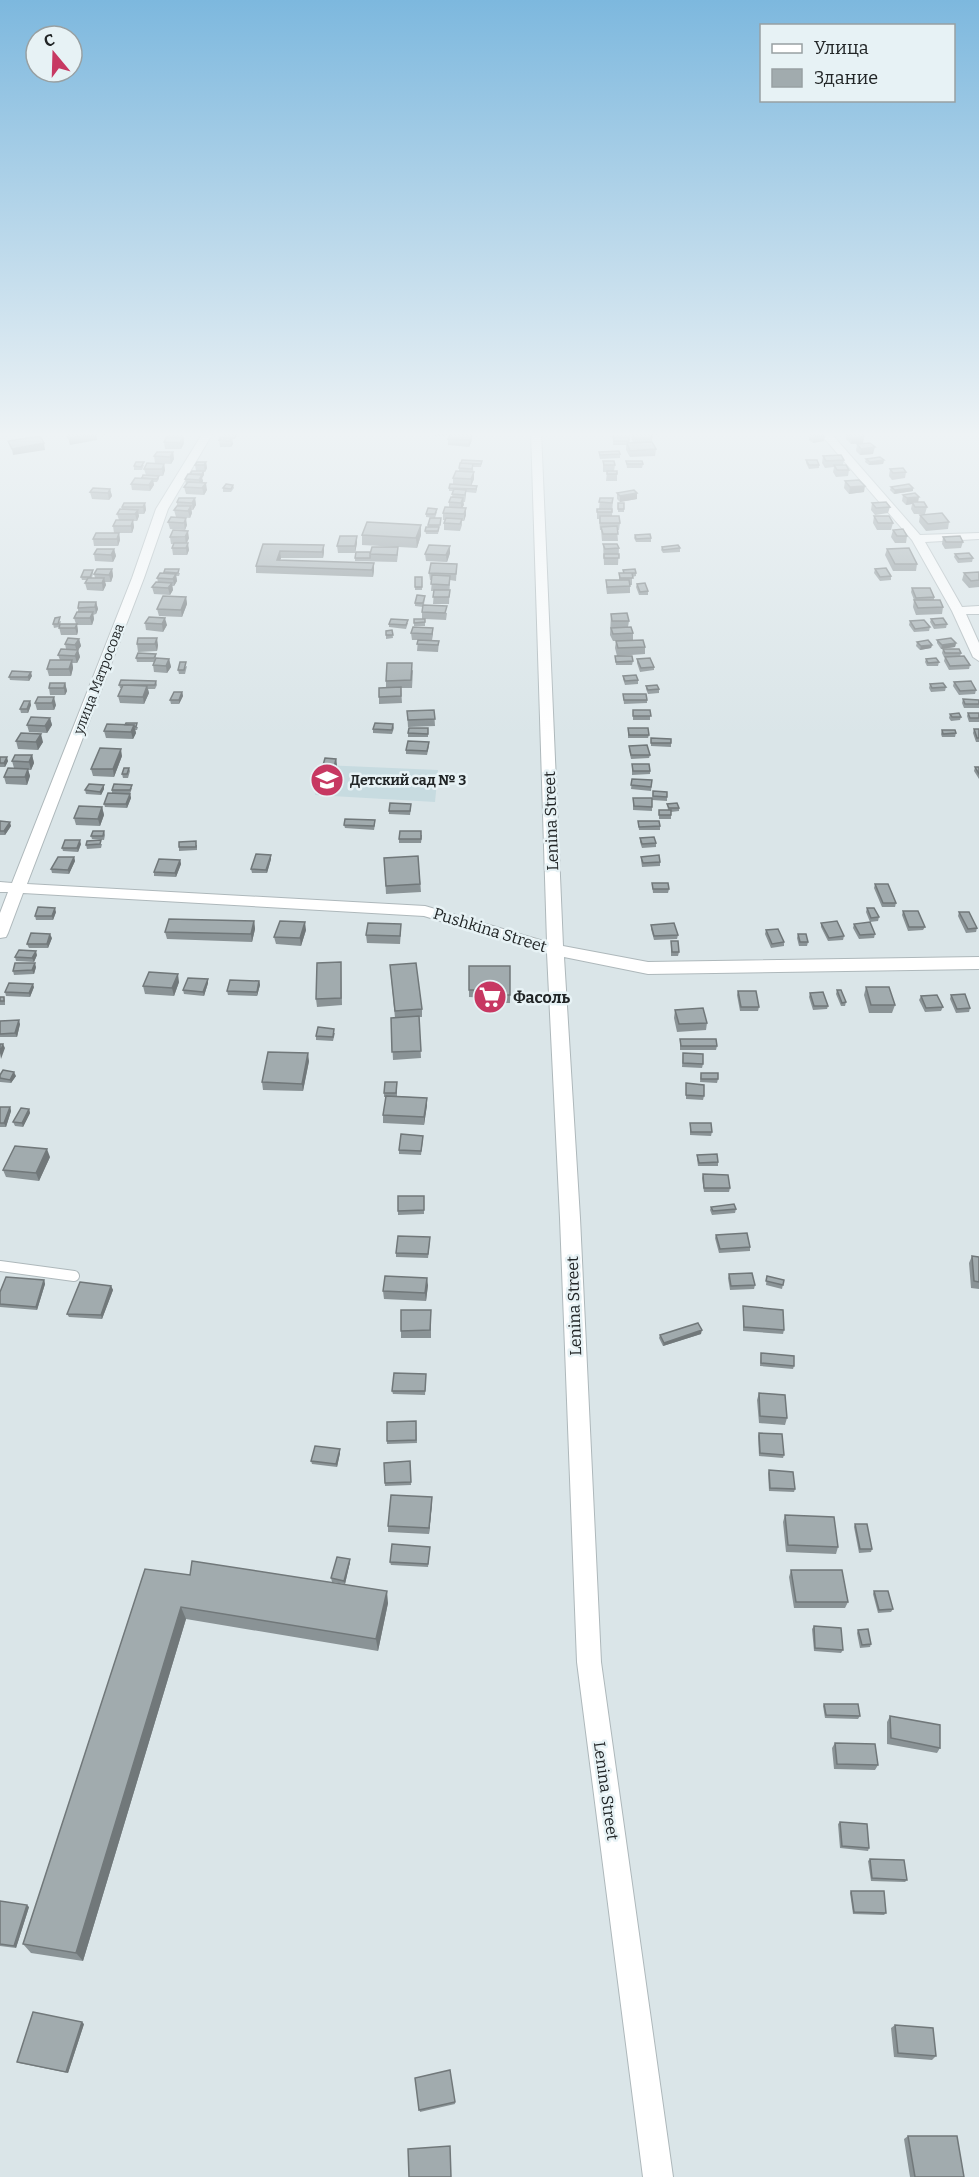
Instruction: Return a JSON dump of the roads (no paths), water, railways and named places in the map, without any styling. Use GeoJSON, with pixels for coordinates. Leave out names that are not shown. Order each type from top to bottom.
{"type":"FeatureCollection","features":[{"type":"Feature","properties":{"kind":"street","name":"улица Матросова"},"geometry":{"type":"LineString","coordinates":[[0,933],[154,533]]}},
{"type":"Feature","properties":{"kind":"street","name":"Lenina Street"},"geometry":{"type":"LineString","coordinates":[[540,533],[555,950],[570,1218],[589,1662],[658,2177]]}},
{"type":"Feature","properties":{"kind":"street"},"geometry":{"type":"LineString","coordinates":[[911,533],[958,611],[979,657]]}},
{"type":"Feature","properties":{"kind":"street"},"geometry":{"type":"LineString","coordinates":[[917,539],[979,536]]}},
{"type":"Feature","properties":{"kind":"street"},"geometry":{"type":"LineString","coordinates":[[958,611],[979,610]]}},
{"type":"Feature","properties":{"kind":"street","name":"Pushkina Street"},"geometry":{"type":"LineString","coordinates":[[0,887],[425,911],[555,950],[648,968],[979,963]]}},
{"type":"Feature","properties":{"kind":"lane"},"geometry":{"type":"LineString","coordinates":[[0,1266],[74,1276]]}},
{"type":"Feature","properties":{"kind":"place","name":"Детский сад № 3"},"geometry":{"type":"Point","coordinates":[327,780]}},
{"type":"Feature","properties":{"kind":"place","name":"Фасоль"},"geometry":{"type":"Point","coordinates":[490,997]}}]}
